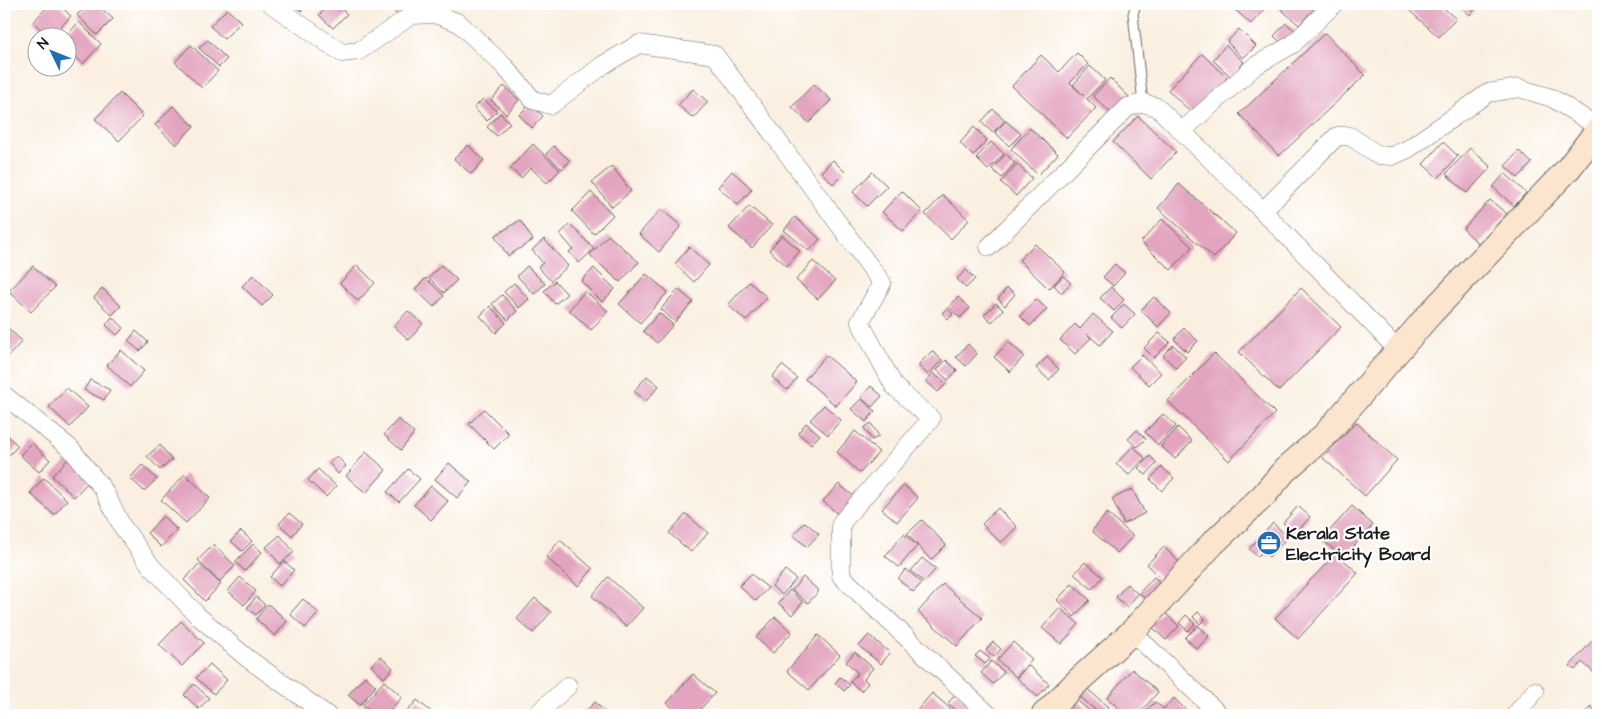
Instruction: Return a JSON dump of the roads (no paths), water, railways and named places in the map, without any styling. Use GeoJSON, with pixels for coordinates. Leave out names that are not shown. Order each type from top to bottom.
{"type":"FeatureCollection","features":[{"type":"Feature","properties":{"kind":"street"},"geometry":{"type":"LineString","coordinates":[[271,4],[342,53],[359,51],[412,15],[435,14],[459,24],[506,67],[533,100],[550,105],[603,65],[639,44],[715,55],[882,283],[860,322],[894,386],[931,419],[841,523],[841,576],[989,715]]}},
{"type":"Feature","properties":{"kind":"street"},"geometry":{"type":"LineString","coordinates":[[1182,131],[1255,66],[1293,44],[1334,4]]}},
{"type":"Feature","properties":{"kind":"street"},"geometry":{"type":"LineString","coordinates":[[1263,211],[1337,136],[1350,136],[1378,154],[1392,156],[1408,149],[1488,93],[1519,88],[1552,98],[1598,127]]}},
{"type":"Feature","properties":{"kind":"street"},"geometry":{"type":"LineString","coordinates":[[989,247],[1128,107],[1143,103],[1157,107],[1182,131],[1398,350]]}},
{"type":"Feature","properties":{"kind":"street"},"geometry":{"type":"LineString","coordinates":[[1044,715],[1132,632],[1212,544],[1263,496],[1286,470],[1325,435],[1398,350],[1568,169],[1598,130]]}},
{"type":"Feature","properties":{"kind":"street"},"geometry":{"type":"LineString","coordinates":[[4,395],[71,448],[103,489],[122,526],[140,550],[198,616],[247,658],[327,715]]}},
{"type":"Feature","properties":{"kind":"street"},"geometry":{"type":"LineString","coordinates":[[1132,632],[1220,715]]}},
{"type":"Feature","properties":{"kind":"street"},"geometry":{"type":"LineString","coordinates":[[536,715],[568,686]]}},
{"type":"Feature","properties":{"kind":"street"},"geometry":{"type":"LineString","coordinates":[[1515,715],[1535,691]]}},
{"type":"Feature","properties":{"kind":"lane"},"geometry":{"type":"LineString","coordinates":[[1136,4],[1133,14],[1143,103]]}},
{"type":"Feature","properties":{"kind":"place","name":"Kerala State Electricity Board"},"geometry":{"type":"Point","coordinates":[1269,543]}}]}
